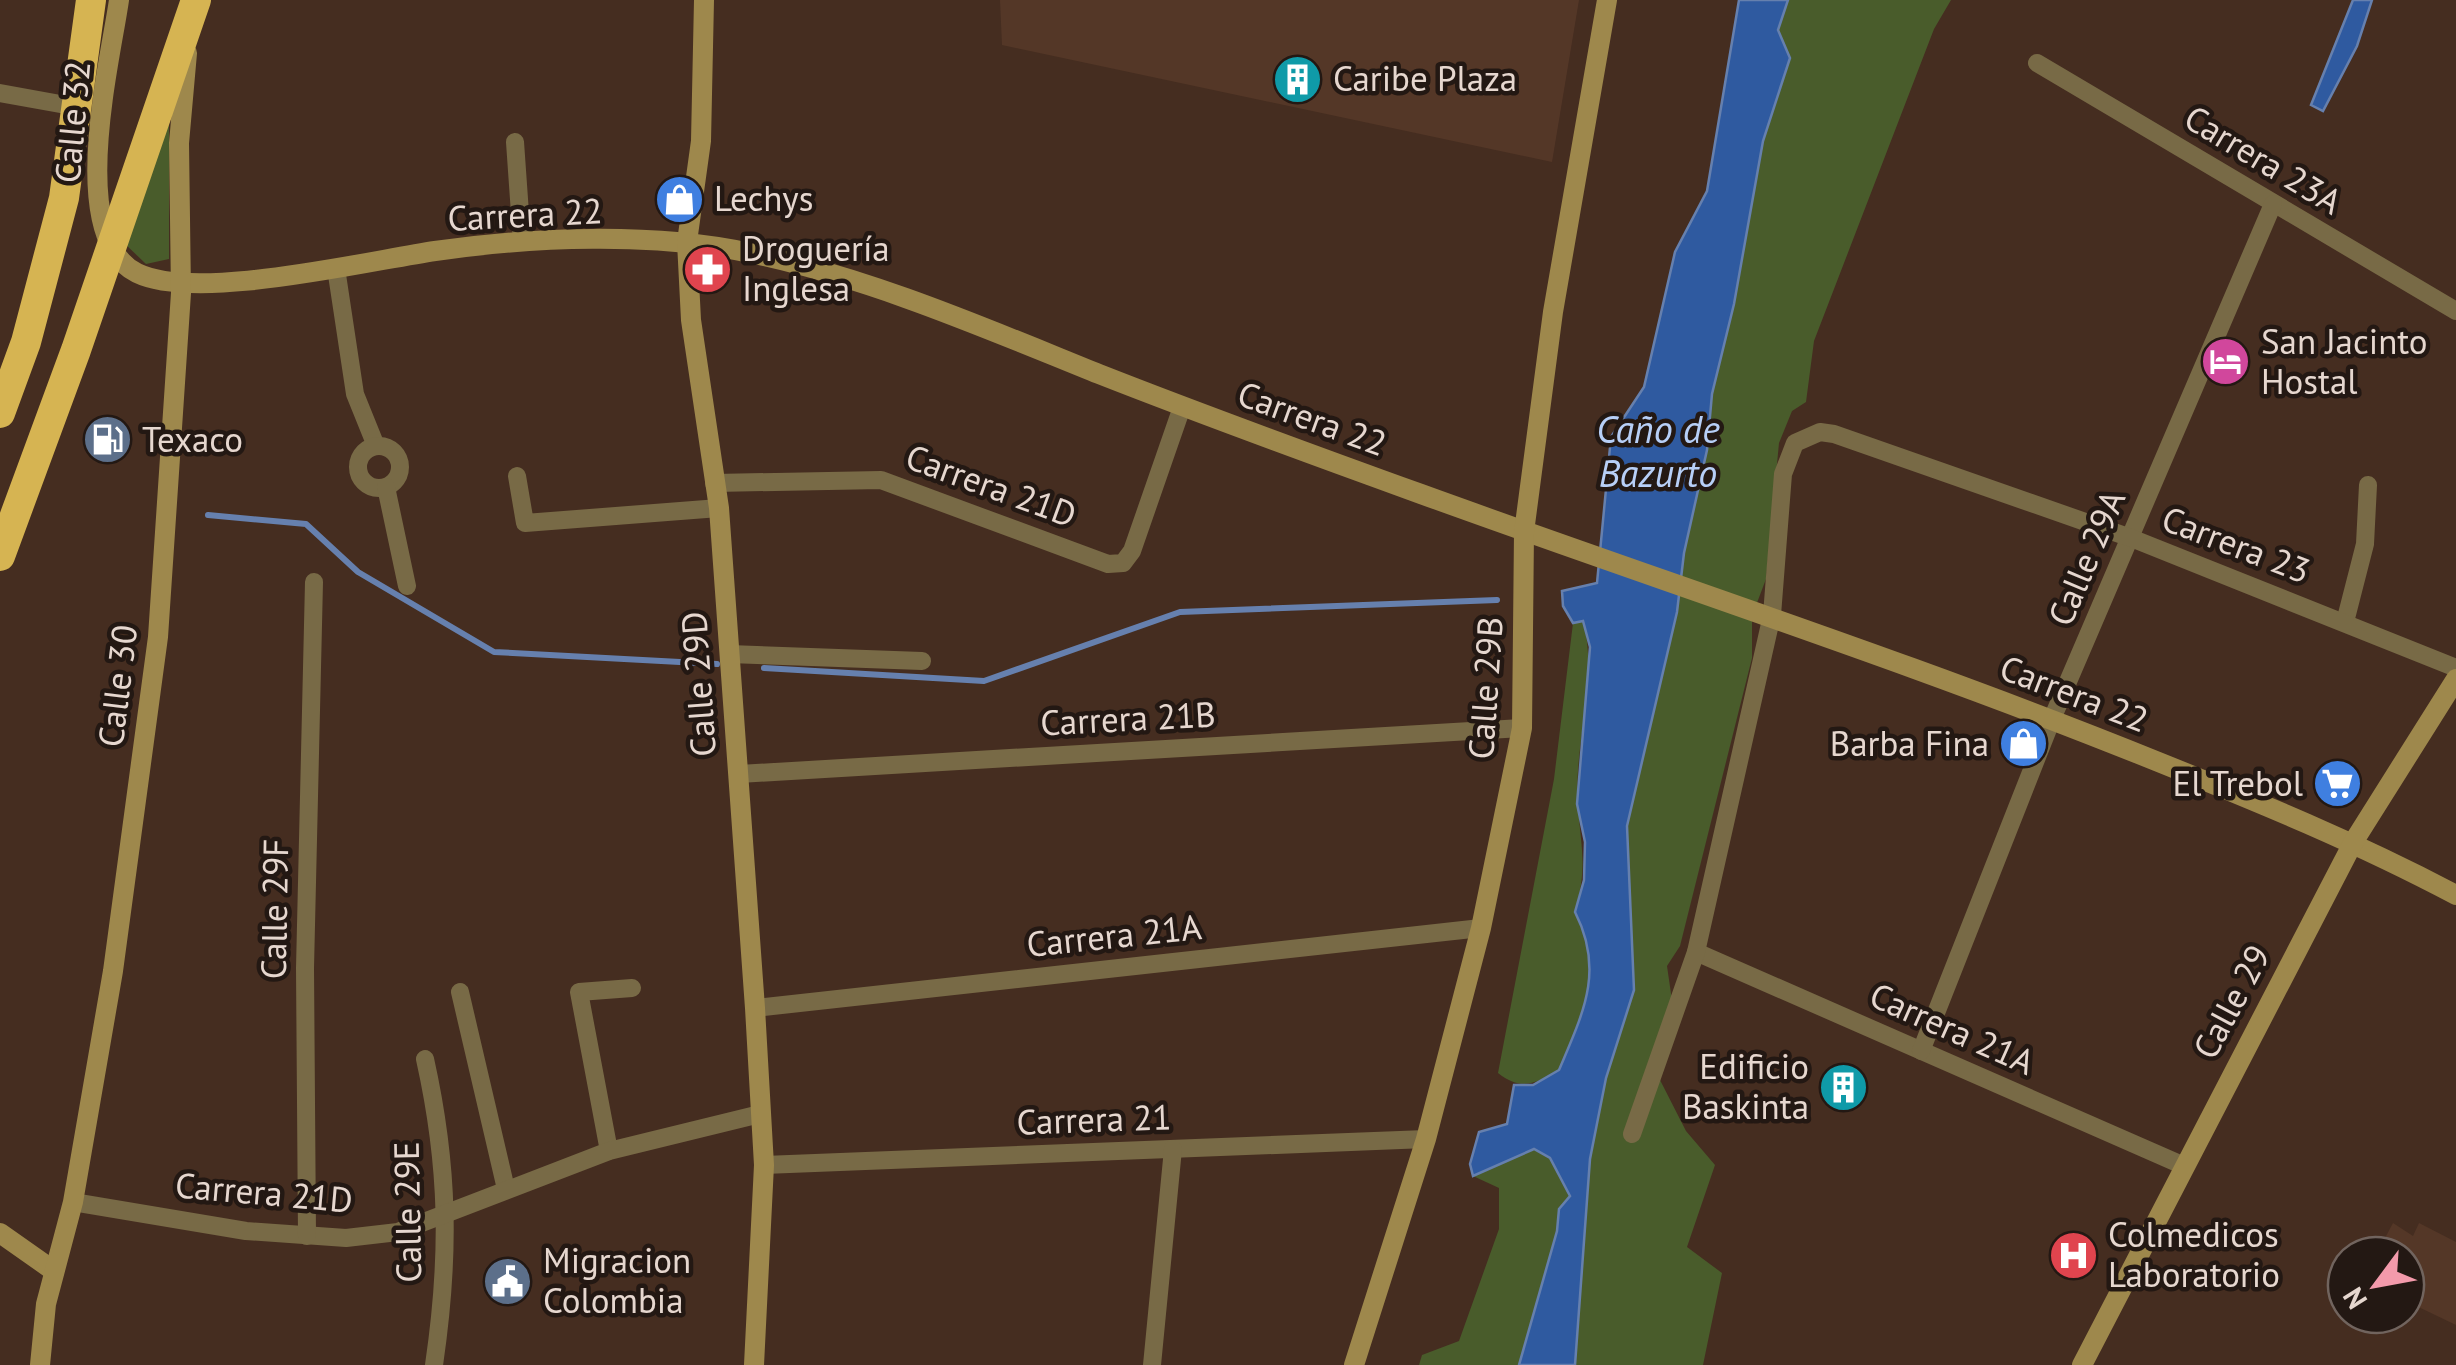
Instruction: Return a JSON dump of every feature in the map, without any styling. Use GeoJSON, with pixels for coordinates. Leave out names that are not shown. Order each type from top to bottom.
{"type":"FeatureCollection","features":[{"type":"Feature","properties":{"kind":"highway"},"geometry":{"type":"LineString","coordinates":[[0,413],[26,342],[53,245],[91,0]]}},
{"type":"Feature","properties":{"kind":"highway"},"geometry":{"type":"LineString","coordinates":[[0,556],[112,248],[195,3]]}},
{"type":"Feature","properties":{"kind":"street","name":"Calle 32"},"geometry":{"type":"LineString","coordinates":[[112,248],[100,214],[97,168],[119,0]]}},
{"type":"Feature","properties":{"kind":"street","name":"Calle 29D"},"geometry":{"type":"LineString","coordinates":[[704,0],[701,140],[688,242],[691,320],[719,508],[764,1165],[754,1365]]}},
{"type":"Feature","properties":{"kind":"street","name":"Calle 29B"},"geometry":{"type":"LineString","coordinates":[[1354,1365],[1426,1139],[1481,928],[1522,728],[1524,532],[1554,312],[1607,0]]}},
{"type":"Feature","properties":{"kind":"street","name":"Calle 30"},"geometry":{"type":"LineString","coordinates":[[40,1365],[54,1271],[72,1202],[113,971],[158,637],[180,280],[179,143],[195,3]]}},
{"type":"Feature","properties":{"kind":"street","name":"Carrera 23A"},"geometry":{"type":"LineString","coordinates":[[2037,64],[2456,311]]}},
{"type":"Feature","properties":{"kind":"street"},"geometry":{"type":"LineString","coordinates":[[0,93],[77,108]]}},
{"type":"Feature","properties":{"kind":"street"},"geometry":{"type":"LineString","coordinates":[[516,142],[522,242]]}},
{"type":"Feature","properties":{"kind":"street","name":"Calle 29A"},"geometry":{"type":"LineString","coordinates":[[1921,1051],[2052,719],[2273,204]]}},
{"type":"Feature","properties":{"kind":"street","name":"Carrera 22"},"geometry":{"type":"LineString","coordinates":[[112,248],[124,264],[143,276],[180,280],[266,279],[522,242],[688,242],[811,268],[915,302],[1182,407],[1524,532],[1762,612],[2052,719],[2354,841],[2456,895]]}},
{"type":"Feature","properties":{"kind":"street"},"geometry":{"type":"LineString","coordinates":[[336,268],[355,394],[376,446],[394,453],[399,462],[399,472],[386,487]]}},
{"type":"Feature","properties":{"kind":"street","name":"Carrera 21D"},"geometry":{"type":"LineString","coordinates":[[714,483],[881,480],[1108,564],[1124,563],[1132,551],[1182,407]]}},
{"type":"Feature","properties":{"kind":"street","name":"Carrera 23"},"geometry":{"type":"LineString","coordinates":[[1762,612],[1783,474],[1795,443],[1820,432],[2131,538],[2456,668]]}},
{"type":"Feature","properties":{"kind":"street"},"geometry":{"type":"LineString","coordinates":[[376,446],[360,457],[360,477],[367,485],[386,487]]}},
{"type":"Feature","properties":{"kind":"street"},"geometry":{"type":"LineString","coordinates":[[518,476],[525,523],[719,508]]}},
{"type":"Feature","properties":{"kind":"street"},"geometry":{"type":"LineString","coordinates":[[2345,622],[2366,544],[2368,485]]}},
{"type":"Feature","properties":{"kind":"street"},"geometry":{"type":"LineString","coordinates":[[386,487],[407,586]]}},
{"type":"Feature","properties":{"kind":"street","name":"Calle 29F"},"geometry":{"type":"LineString","coordinates":[[307,1236],[306,968],[314,582]]}},
{"type":"Feature","properties":{"kind":"street"},"geometry":{"type":"LineString","coordinates":[[1632,1134],[1696,952],[1762,612]]}},
{"type":"Feature","properties":{"kind":"street"},"geometry":{"type":"LineString","coordinates":[[729,654],[922,662]]}},
{"type":"Feature","properties":{"kind":"street","name":"Calle 29"},"geometry":{"type":"LineString","coordinates":[[2082,1365],[2182,1165],[2354,841],[2456,679]]}},
{"type":"Feature","properties":{"kind":"street","name":"Carrera 21B"},"geometry":{"type":"LineString","coordinates":[[738,774],[1522,728]]}},
{"type":"Feature","properties":{"kind":"street","name":"Carrera 21A"},"geometry":{"type":"LineString","coordinates":[[754,1008],[1481,928]]}},
{"type":"Feature","properties":{"kind":"street","name":"Carrera 21A"},"geometry":{"type":"LineString","coordinates":[[1696,952],[2182,1165]]}},
{"type":"Feature","properties":{"kind":"street"},"geometry":{"type":"LineString","coordinates":[[609,1151],[579,992],[632,988]]}},
{"type":"Feature","properties":{"kind":"street"},"geometry":{"type":"LineString","coordinates":[[460,992],[506,1189]]}},
{"type":"Feature","properties":{"kind":"street","name":"Calle 29E"},"geometry":{"type":"LineString","coordinates":[[425,1060],[442,1135],[448,1214],[434,1365]]}},
{"type":"Feature","properties":{"kind":"street"},"geometry":{"type":"LineString","coordinates":[[448,1214],[609,1151],[760,1114]]}},
{"type":"Feature","properties":{"kind":"street","name":"Carrera 21"},"geometry":{"type":"LineString","coordinates":[[764,1165],[1426,1139]]}},
{"type":"Feature","properties":{"kind":"street"},"geometry":{"type":"LineString","coordinates":[[1152,1365],[1173,1149]]}},
{"type":"Feature","properties":{"kind":"street","name":"Carrera 21D"},"geometry":{"type":"LineString","coordinates":[[72,1202],[307,1236],[346,1238],[398,1232],[448,1214]]}},
{"type":"Feature","properties":{"kind":"street"},"geometry":{"type":"LineString","coordinates":[[0,1233],[54,1271]]}},
{"type":"Feature","properties":{"kind":"shaded area","name":"Caribe Plaza"},"geometry":{"type":"Polygon","coordinates":[[[1000,0],[1579,0],[1552,162],[1002,45],[1000,0]]]}},
{"type":"Feature","properties":{"kind":"shaded area"},"geometry":{"type":"Polygon","coordinates":[[[2393,1223],[2411,1235],[2387,1235],[2393,1223]]]}},
{"type":"Feature","properties":{"kind":"shaded area"},"geometry":{"type":"Polygon","coordinates":[[[2419,1223],[2456,1242],[2456,1325],[2426,1311],[2426,1235],[2413,1235],[2419,1223]]]}},
{"type":"Feature","properties":{"kind":"green space"},"geometry":{"type":"Polygon","coordinates":[[[1788,0],[1951,0],[1934,29],[1814,341],[1806,402],[1792,411],[1779,443],[1766,579],[1752,616],[1752,658],[1680,946],[1667,966],[1675,1021],[1660,1080],[1686,1131],[1715,1165],[1687,1247],[1722,1273],[1703,1365],[1575,1365],[1590,1159],[1606,1078],[1634,990],[1627,826],[1677,612],[1684,553],[1707,450],[1712,394],[1734,304],[1763,141],[1790,58],[1778,30],[1788,0]]]}},
{"type":"Feature","properties":{"kind":"green space"},"geometry":{"type":"Polygon","coordinates":[[[169,106],[169,259],[146,264],[123,242],[169,106]]]}},
{"type":"Feature","properties":{"kind":"green space"},"geometry":{"type":"Polygon","coordinates":[[[1583,620],[1588,666],[1577,782],[1582,870],[1575,912],[1589,954],[1587,992],[1559,1070],[1521,1084],[1498,1073],[1554,779],[1573,623],[1583,620]]]}},
{"type":"Feature","properties":{"kind":"green space"},"geometry":{"type":"Polygon","coordinates":[[[1534,1149],[1550,1157],[1570,1196],[1559,1209],[1557,1231],[1519,1365],[1419,1365],[1422,1355],[1459,1341],[1499,1229],[1499,1188],[1473,1176],[1534,1149]]]}},
{"type":"Feature","properties":{"kind":"water","name":"Caño de Bazurto"},"geometry":{"type":"Polygon","coordinates":[[[1739,0],[1788,0],[1778,30],[1790,58],[1763,141],[1734,304],[1712,394],[1707,450],[1684,553],[1677,612],[1627,826],[1634,990],[1606,1078],[1590,1159],[1575,1365],[1519,1365],[1557,1231],[1559,1209],[1570,1196],[1550,1158],[1534,1149],[1473,1176],[1470,1164],[1479,1132],[1507,1124],[1514,1085],[1533,1085],[1559,1070],[1587,992],[1589,954],[1575,912],[1584,880],[1585,842],[1577,804],[1590,647],[1583,621],[1573,623],[1563,606],[1562,591],[1597,583],[1611,437],[1644,387],[1675,252],[1707,191],[1739,0]]]}},
{"type":"Feature","properties":{"kind":"water"},"geometry":{"type":"Polygon","coordinates":[[[2353,0],[2372,0],[2357,46],[2323,111],[2311,105],[2353,0]]]}},
{"type":"Feature","properties":{"kind":"waterway"},"geometry":{"type":"LineString","coordinates":[[208,515],[306,524],[358,572],[494,652],[717,664]]}},
{"type":"Feature","properties":{"kind":"waterway"},"geometry":{"type":"LineString","coordinates":[[764,668],[984,681],[1180,612],[1497,600]]}},
{"type":"Feature","properties":{"kind":"place","name":"Caribe Plaza"},"geometry":{"type":"Point","coordinates":[1298,79]}},
{"type":"Feature","properties":{"kind":"place","name":"Lechys"},"geometry":{"type":"Point","coordinates":[679,199]}},
{"type":"Feature","properties":{"kind":"place","name":"Droguería Inglesa"},"geometry":{"type":"Point","coordinates":[707,269]}},
{"type":"Feature","properties":{"kind":"place","name":"San Jacinto Hostal"},"geometry":{"type":"Point","coordinates":[2226,362]}},
{"type":"Feature","properties":{"kind":"place","name":"Texaco"},"geometry":{"type":"Point","coordinates":[107,440]}},
{"type":"Feature","properties":{"kind":"place","name":"Barba Fina"},"geometry":{"type":"Point","coordinates":[2024,744]}},
{"type":"Feature","properties":{"kind":"place","name":"El Trebol"},"geometry":{"type":"Point","coordinates":[2338,784]}},
{"type":"Feature","properties":{"kind":"place","name":"Edificio Baskinta"},"geometry":{"type":"Point","coordinates":[1844,1087]}},
{"type":"Feature","properties":{"kind":"place","name":"Colmedicos Laboratorio"},"geometry":{"type":"Point","coordinates":[2073,1255]}},
{"type":"Feature","properties":{"kind":"place","name":"Migracion Colombia"},"geometry":{"type":"Point","coordinates":[508,1281]}}]}
